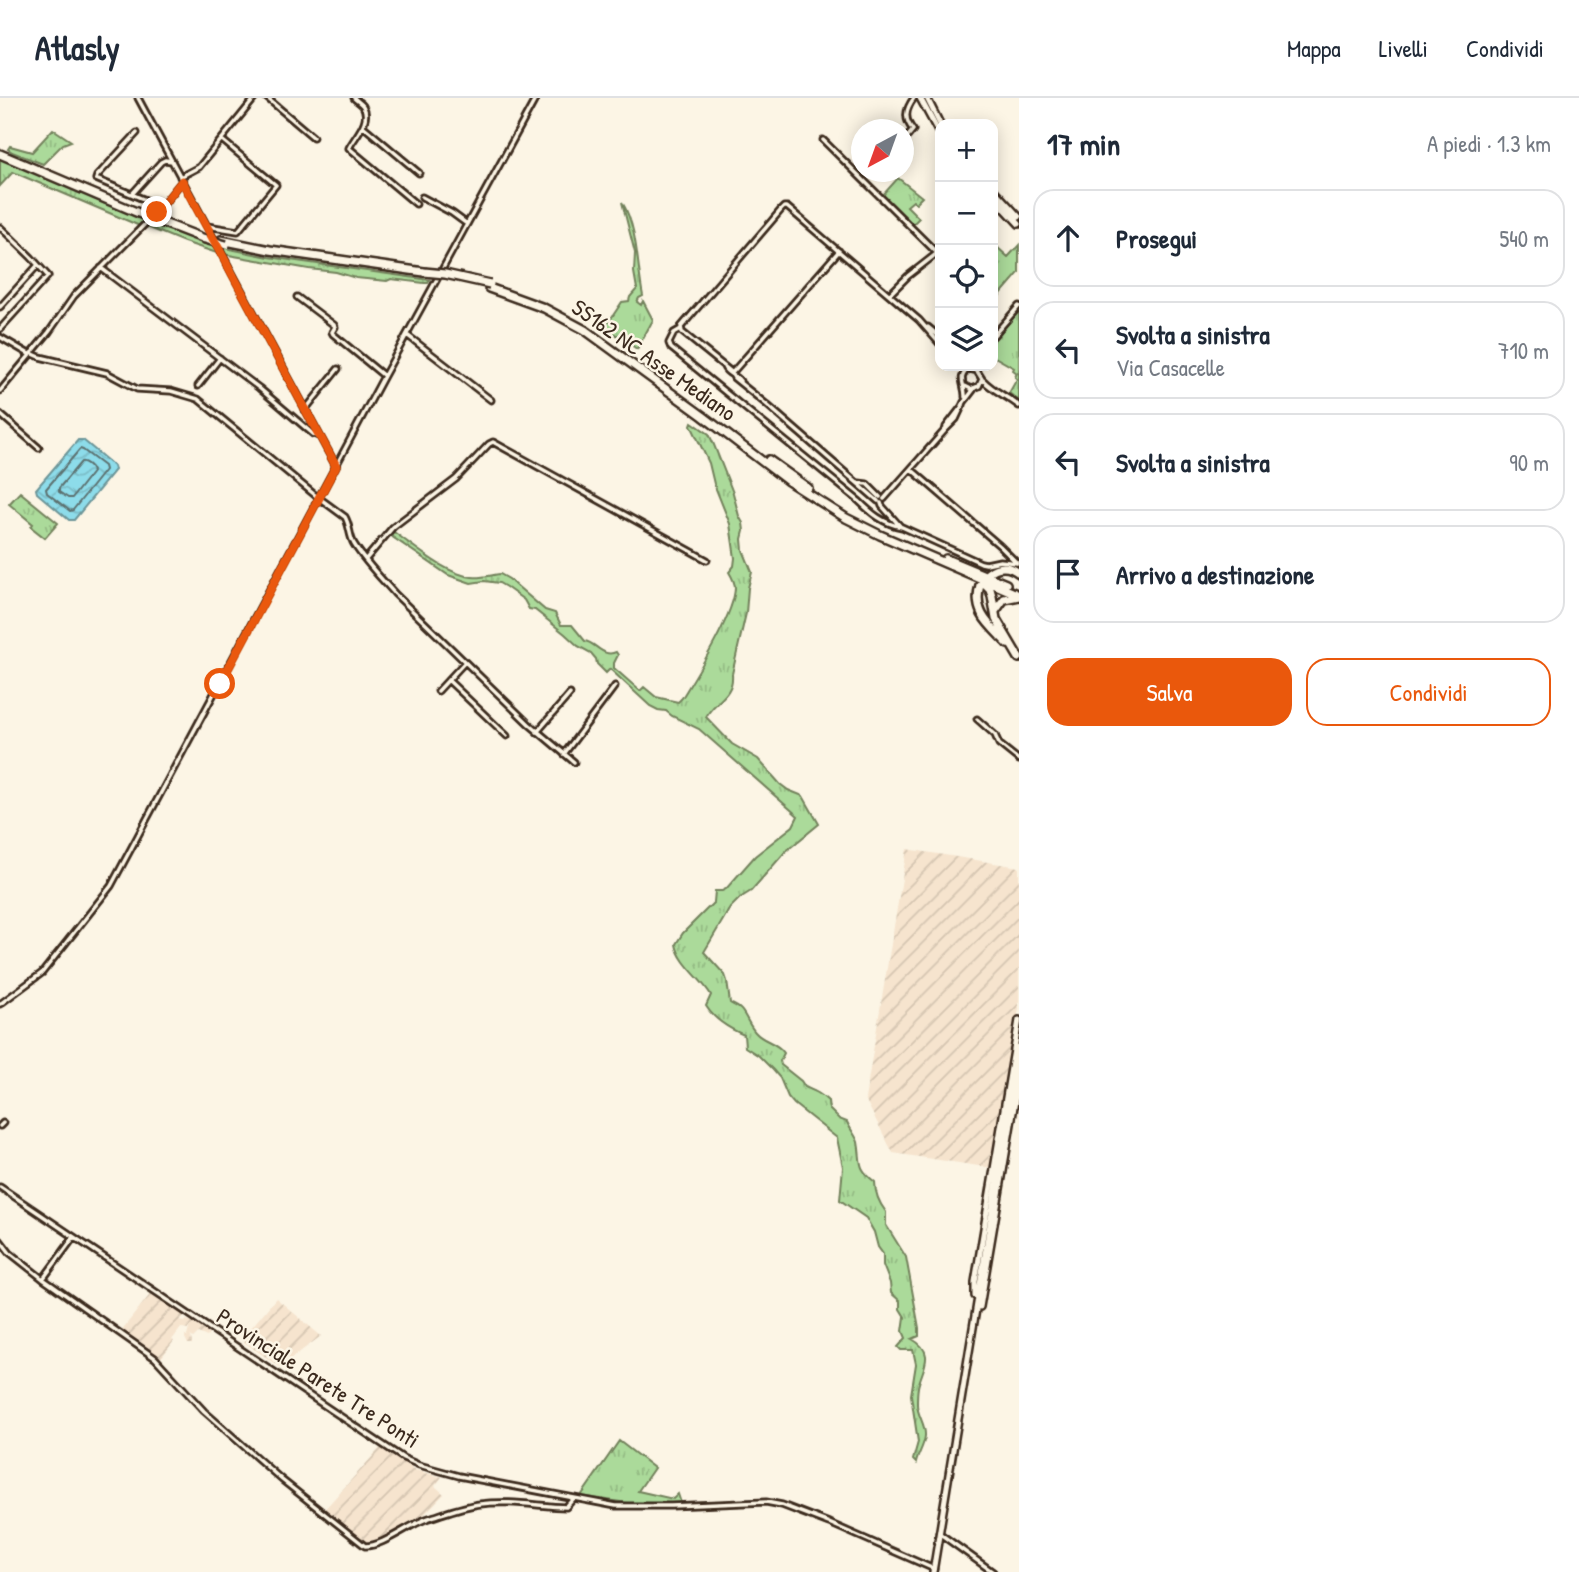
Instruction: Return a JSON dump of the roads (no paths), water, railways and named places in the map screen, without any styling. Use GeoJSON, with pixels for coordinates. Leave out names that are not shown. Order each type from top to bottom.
{"type":"FeatureCollection","features":[{"type":"Feature","properties":{"kind":"highway","name":"SS162 NC Asse Mediano"},"geometry":{"type":"LineString","coordinates":[[0,151],[148,217],[224,243],[277,256],[424,273],[490,286],[542,305],[630,359],[822,498],[881,533],[1019,594]]}},
{"type":"Feature","properties":{"kind":"highway","name":"SS162 NC Asse Mediano"},"geometry":{"type":"LineString","coordinates":[[905,544],[980,582],[1019,594]]}},
{"type":"Feature","properties":{"kind":"highway"},"geometry":{"type":"LineString","coordinates":[[988,573],[1003,567],[1019,573]]}},
{"type":"Feature","properties":{"kind":"highway"},"geometry":{"type":"LineString","coordinates":[[980,582],[990,589],[996,619],[1017,655]]}},
{"type":"Feature","properties":{"kind":"highway"},"geometry":{"type":"LineString","coordinates":[[980,582],[978,606],[981,614],[1017,655]]}},
{"type":"Feature","properties":{"kind":"highway"},"geometry":{"type":"LineString","coordinates":[[995,610],[1004,599],[1019,594]]}},
{"type":"Feature","properties":{"kind":"main road"},"geometry":{"type":"LineString","coordinates":[[920,98],[935,126]]}},
{"type":"Feature","properties":{"kind":"main road"},"geometry":{"type":"LineString","coordinates":[[927,98],[938,119]]}},
{"type":"Feature","properties":{"kind":"main road"},"geometry":{"type":"LineString","coordinates":[[998,194],[1019,217]]}},
{"type":"Feature","properties":{"kind":"main road"},"geometry":{"type":"LineString","coordinates":[[998,201],[1019,224]]}},
{"type":"Feature","properties":{"kind":"main road"},"geometry":{"type":"LineString","coordinates":[[976,1318],[975,1282],[1019,1020]]}},
{"type":"Feature","properties":{"kind":"main road"},"geometry":{"type":"LineString","coordinates":[[933,1570],[1019,1047]]}},
{"type":"Feature","properties":{"kind":"main road"},"geometry":{"type":"LineString","coordinates":[[973,1334],[982,1301],[1019,1077]]}},
{"type":"Feature","properties":{"kind":"street"},"geometry":{"type":"LineString","coordinates":[[138,98],[336,466]]}},
{"type":"Feature","properties":{"kind":"street"},"geometry":{"type":"LineString","coordinates":[[157,212],[181,179],[199,167],[255,98]]}},
{"type":"Feature","properties":{"kind":"street"},"geometry":{"type":"LineString","coordinates":[[267,98],[313,138]]}},
{"type":"Feature","properties":{"kind":"street"},"geometry":{"type":"LineString","coordinates":[[354,98],[363,106],[365,115],[349,148],[416,204]]}},
{"type":"Feature","properties":{"kind":"street"},"geometry":{"type":"LineString","coordinates":[[0,1004],[41,973],[111,887],[536,98]]}},
{"type":"Feature","properties":{"kind":"street"},"geometry":{"type":"LineString","coordinates":[[907,119],[908,107],[914,98]]}},
{"type":"Feature","properties":{"kind":"street"},"geometry":{"type":"LineString","coordinates":[[362,126],[419,173]]}},
{"type":"Feature","properties":{"kind":"street"},"geometry":{"type":"LineString","coordinates":[[137,133],[96,178],[162,207]]}},
{"type":"Feature","properties":{"kind":"street"},"geometry":{"type":"LineString","coordinates":[[206,226],[238,231],[276,185],[222,140]]}},
{"type":"Feature","properties":{"kind":"street"},"geometry":{"type":"LineString","coordinates":[[824,140],[935,248]]}},
{"type":"Feature","properties":{"kind":"street"},"geometry":{"type":"LineString","coordinates":[[132,194],[161,162],[172,161]]}},
{"type":"Feature","properties":{"kind":"street"},"geometry":{"type":"LineString","coordinates":[[422,197],[467,224]]}},
{"type":"Feature","properties":{"kind":"street"},"geometry":{"type":"LineString","coordinates":[[935,338],[890,294],[790,208],[784,207],[681,329],[674,333],[669,344],[869,512],[981,563],[1000,561],[1018,564]]}},
{"type":"Feature","properties":{"kind":"street"},"geometry":{"type":"LineString","coordinates":[[0,391],[49,332],[74,296],[145,224]]}},
{"type":"Feature","properties":{"kind":"street"},"geometry":{"type":"LineString","coordinates":[[0,228],[47,274],[47,278],[0,329]]}},
{"type":"Feature","properties":{"kind":"street"},"geometry":{"type":"LineString","coordinates":[[732,375],[839,251]]}},
{"type":"Feature","properties":{"kind":"street"},"geometry":{"type":"LineString","coordinates":[[890,294],[935,255]]}},
{"type":"Feature","properties":{"kind":"street"},"geometry":{"type":"LineString","coordinates":[[0,307],[38,265]]}},
{"type":"Feature","properties":{"kind":"street"},"geometry":{"type":"LineString","coordinates":[[101,268],[319,436]]}},
{"type":"Feature","properties":{"kind":"street"},"geometry":{"type":"LineString","coordinates":[[297,297],[335,326],[333,334],[384,376]]}},
{"type":"Feature","properties":{"kind":"street"},"geometry":{"type":"LineString","coordinates":[[998,329],[1019,306]]}},
{"type":"Feature","properties":{"kind":"street"},"geometry":{"type":"LineString","coordinates":[[926,327],[935,332]]}},
{"type":"Feature","properties":{"kind":"street"},"geometry":{"type":"LineString","coordinates":[[681,329],[724,369],[859,483],[867,484],[881,500],[882,506],[902,527]]}},
{"type":"Feature","properties":{"kind":"street"},"geometry":{"type":"LineString","coordinates":[[407,335],[491,400]]}},
{"type":"Feature","properties":{"kind":"street"},"geometry":{"type":"LineString","coordinates":[[0,337],[30,354],[107,373],[137,389],[172,391],[198,399],[348,520],[354,545],[395,594],[537,732],[574,762]]}},
{"type":"Feature","properties":{"kind":"street"},"geometry":{"type":"LineString","coordinates":[[198,386],[220,358]]}},
{"type":"Feature","properties":{"kind":"street"},"geometry":{"type":"LineString","coordinates":[[305,410],[338,369]]}},
{"type":"Feature","properties":{"kind":"street"},"geometry":{"type":"LineString","coordinates":[[961,371],[966,396],[963,404]]}},
{"type":"Feature","properties":{"kind":"street"},"geometry":{"type":"LineString","coordinates":[[962,375],[968,371]]}},
{"type":"Feature","properties":{"kind":"street"},"geometry":{"type":"LineString","coordinates":[[980,373],[991,388],[1019,406]]}},
{"type":"Feature","properties":{"kind":"street"},"geometry":{"type":"LineString","coordinates":[[881,500],[946,429],[982,379]]}},
{"type":"Feature","properties":{"kind":"street"},"geometry":{"type":"LineString","coordinates":[[979,386],[991,388]]}},
{"type":"Feature","properties":{"kind":"street"},"geometry":{"type":"LineString","coordinates":[[965,387],[974,389]]}},
{"type":"Feature","properties":{"kind":"street"},"geometry":{"type":"LineString","coordinates":[[0,414],[39,448]]}},
{"type":"Feature","properties":{"kind":"street"},"geometry":{"type":"LineString","coordinates":[[366,559],[393,527],[456,479],[493,442],[707,560]]}},
{"type":"Feature","properties":{"kind":"street"},"geometry":{"type":"LineString","coordinates":[[911,469],[1018,564]]}},
{"type":"Feature","properties":{"kind":"street"},"geometry":{"type":"LineString","coordinates":[[438,691],[465,662]]}},
{"type":"Feature","properties":{"kind":"street"},"geometry":{"type":"LineString","coordinates":[[448,680],[507,736]]}},
{"type":"Feature","properties":{"kind":"street"},"geometry":{"type":"LineString","coordinates":[[564,754],[615,686]]}},
{"type":"Feature","properties":{"kind":"street"},"geometry":{"type":"LineString","coordinates":[[537,732],[570,694]]}},
{"type":"Feature","properties":{"kind":"street"},"geometry":{"type":"LineString","coordinates":[[977,719],[995,735],[999,744],[1019,760]]}},
{"type":"Feature","properties":{"kind":"street","name":"Provinciale Parete Tre Ponti"},"geometry":{"type":"LineString","coordinates":[[0,1187],[403,1458],[435,1471],[616,1506],[766,1502],[782,1505],[933,1570]]}},
{"type":"Feature","properties":{"kind":"street"},"geometry":{"type":"LineString","coordinates":[[43,1279],[74,1237]]}},
{"type":"Feature","properties":{"kind":"street"},"geometry":{"type":"LineString","coordinates":[[0,1240],[10,1253],[43,1279],[155,1358],[212,1418],[292,1488],[365,1546],[376,1545],[425,1519],[479,1504],[519,1503],[564,1507],[569,1506],[574,1498]]}},
{"type":"Feature","properties":{"kind":"street"},"geometry":{"type":"LineString","coordinates":[[939,1533],[993,1572]]}},
{"type":"Feature","properties":{"kind":"water"},"geometry":{"type":"Polygon","coordinates":[[[78,440],[83,440],[114,466],[115,470],[74,520],[69,520],[37,493],[36,489],[78,440]]]}}]}
